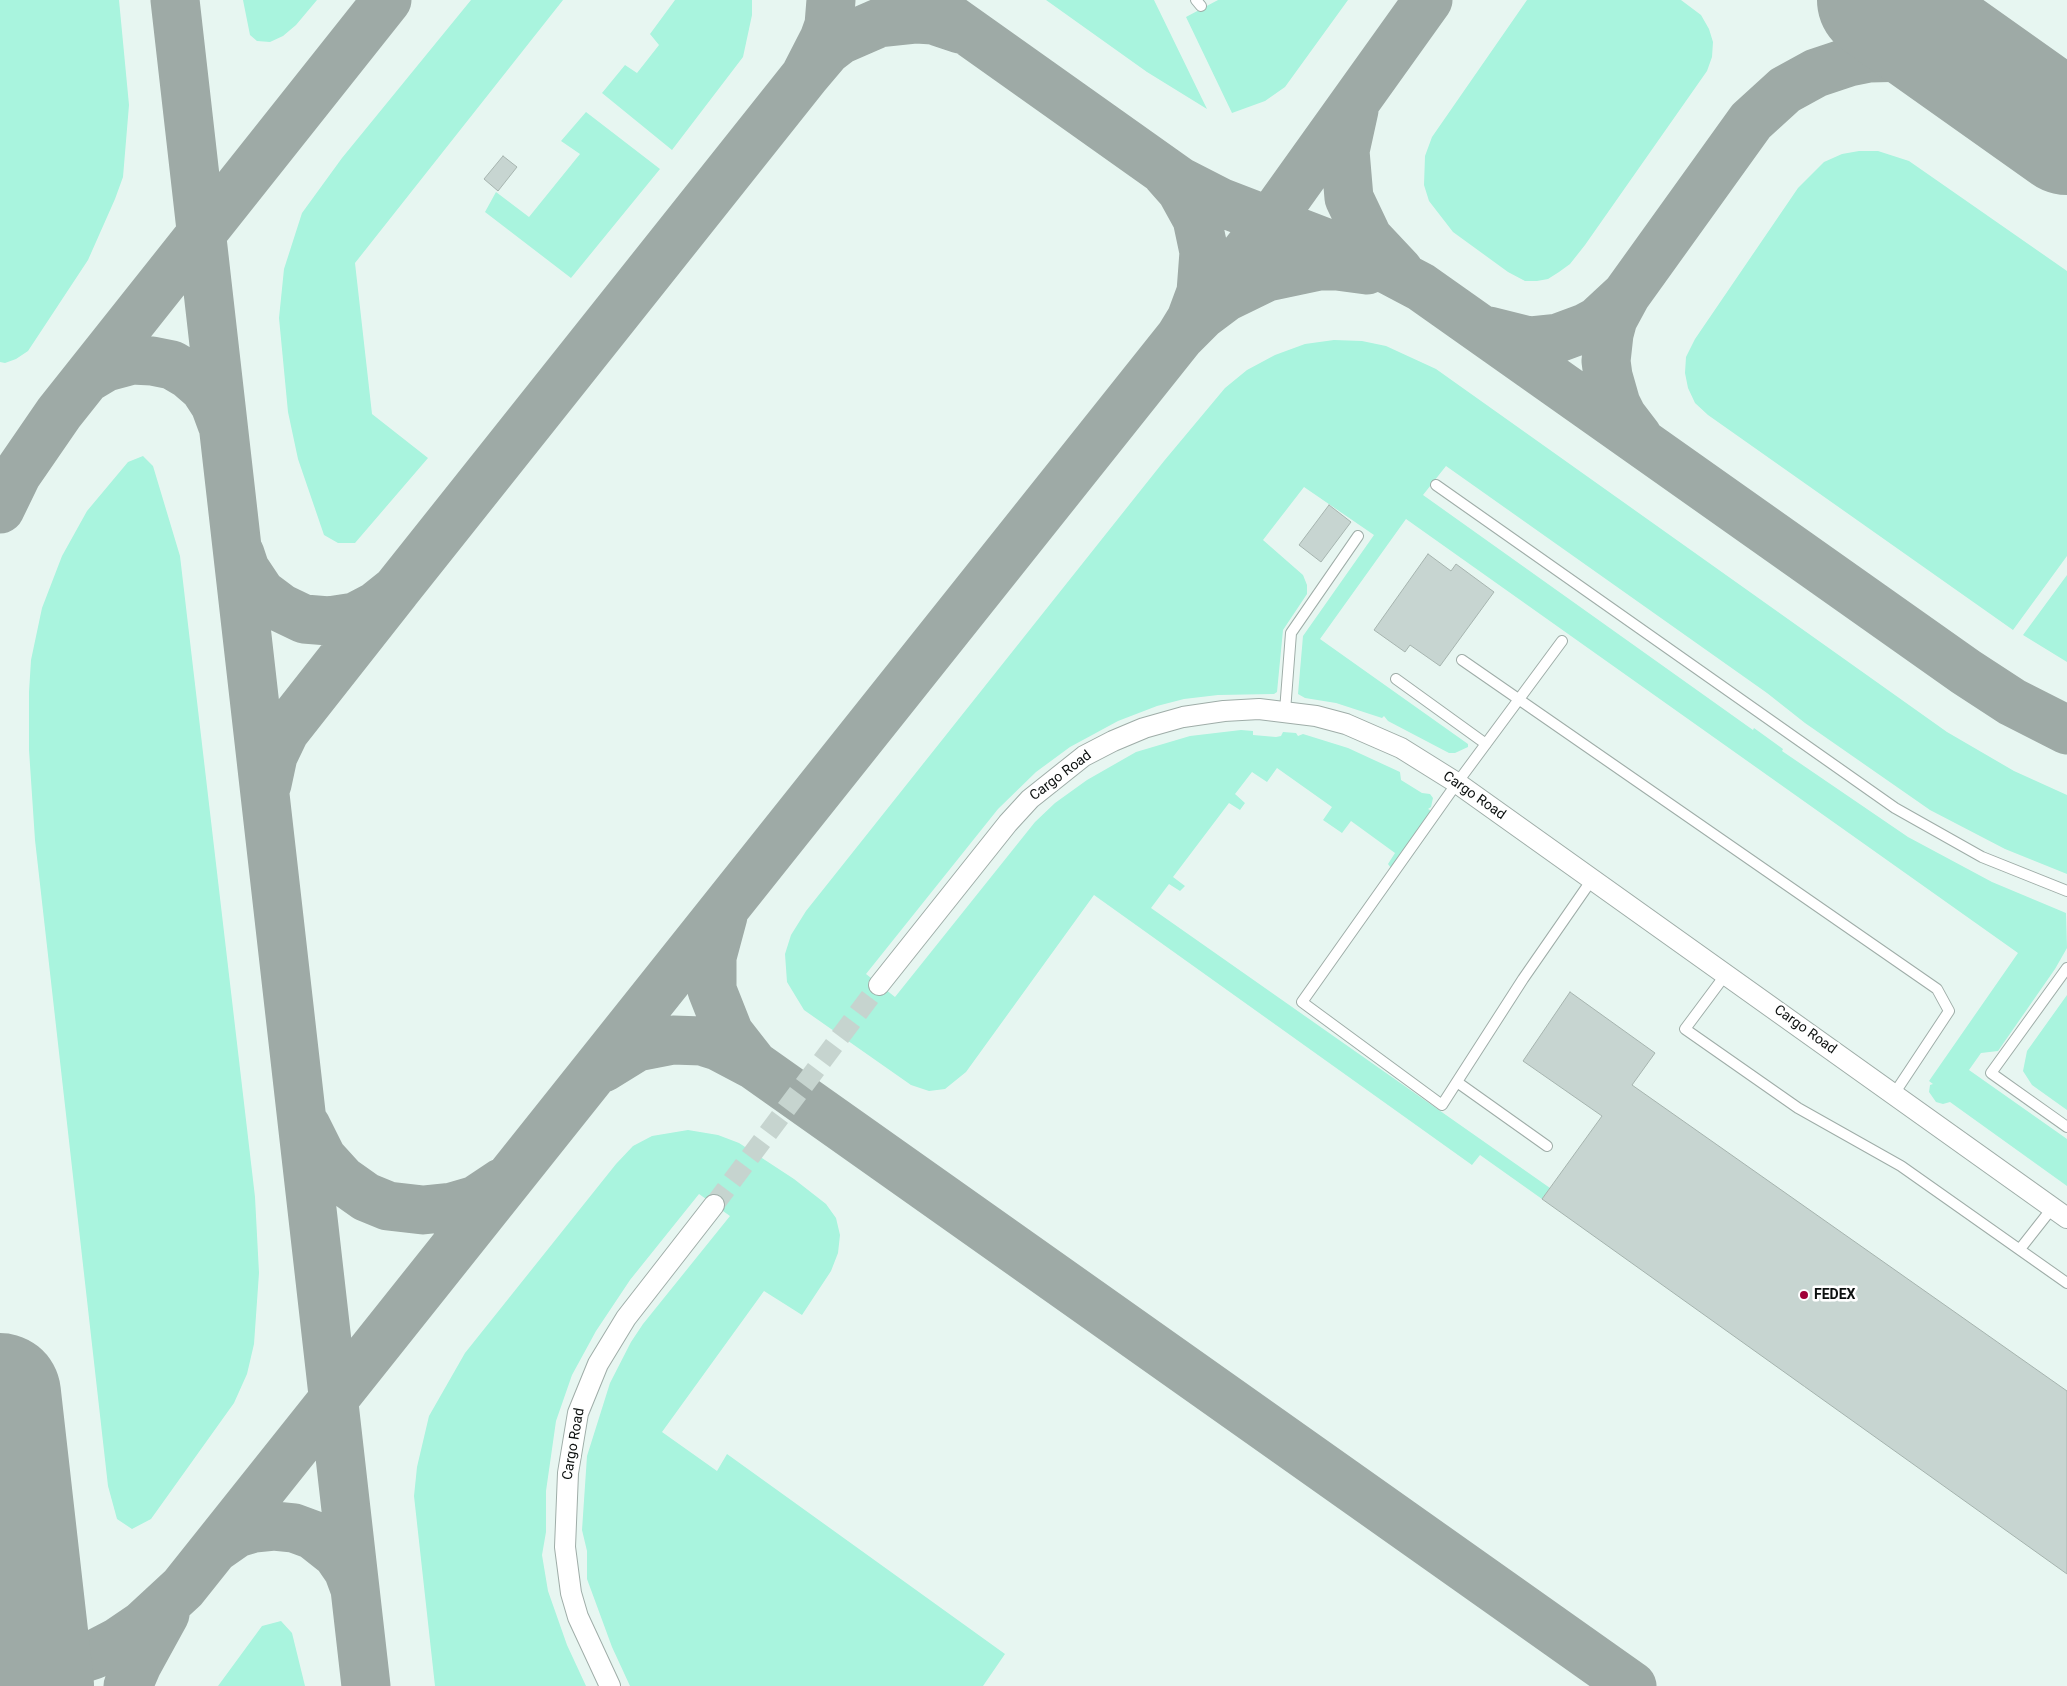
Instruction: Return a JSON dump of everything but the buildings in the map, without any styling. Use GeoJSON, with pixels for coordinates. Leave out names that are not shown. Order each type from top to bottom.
{"type":"FeatureCollection","features":[{"type":"Feature","properties":{"kind":"street","name":"Cargo Road"},"geometry":{"type":"LineString","coordinates":[[880,985],[1008,823],[1030,799],[1084,756],[1144,728],[1183,717],[1232,710],[1258,709],[1316,716],[1353,727],[1401,748],[1457,783],[1593,878],[2060,1213]]}},
{"type":"Feature","properties":{"kind":"street","name":"Cargo Road"},"geometry":{"type":"LineString","coordinates":[[610,1686],[578,1617],[571,1593],[565,1547],[568,1473],[578,1413],[598,1364],[626,1318],[714,1205]]}},
{"type":"Feature","properties":{"kind":"lane"},"geometry":{"type":"LineString","coordinates":[[1436,485],[1895,808],[1982,857],[2022,875],[2067,891]]}},
{"type":"Feature","properties":{"kind":"lane"},"geometry":{"type":"LineString","coordinates":[[1285,711],[1291,633],[1358,536]]}},
{"type":"Feature","properties":{"kind":"lane"},"geometry":{"type":"LineString","coordinates":[[1562,641],[1457,783],[1302,1002],[1442,1105],[1523,979],[1593,878]]}},
{"type":"Feature","properties":{"kind":"lane"},"geometry":{"type":"LineString","coordinates":[[1462,660],[1937,989],[1949,1011],[1894,1094]]}},
{"type":"Feature","properties":{"kind":"lane"},"geometry":{"type":"LineString","coordinates":[[1396,679],[1486,744]]}},
{"type":"Feature","properties":{"kind":"lane"},"geometry":{"type":"LineString","coordinates":[[2067,968],[1991,1073],[2067,1127]]}},
{"type":"Feature","properties":{"kind":"lane"},"geometry":{"type":"LineString","coordinates":[[1726,974],[1685,1029],[1798,1108],[1901,1166],[2067,1283]]}},
{"type":"Feature","properties":{"kind":"lane"},"geometry":{"type":"LineString","coordinates":[[1457,1082],[1547,1146]]}},
{"type":"Feature","properties":{"kind":"lane"},"geometry":{"type":"LineString","coordinates":[[2020,1249],[2060,1213]]}},
{"type":"Feature","properties":{"kind":"green space"},"geometry":{"type":"Polygon","coordinates":[[[0,0],[119,0],[129,105],[123,177],[88,260],[28,351],[16,359],[5,363],[0,362],[0,0]]]}},
{"type":"Feature","properties":{"kind":"green space"},"geometry":{"type":"Polygon","coordinates":[[[243,0],[317,0],[296,25],[283,36],[270,42],[257,41],[250,35],[243,0]]]}},
{"type":"Feature","properties":{"kind":"green space"},"geometry":{"type":"Polygon","coordinates":[[[471,0],[563,0],[355,263],[372,414],[428,458],[355,543],[338,543],[324,535],[298,459],[288,412],[279,318],[284,269],[302,213],[342,158],[471,0]]]}},
{"type":"Feature","properties":{"kind":"green space"},"geometry":{"type":"Polygon","coordinates":[[[675,0],[752,0],[752,15],[743,57],[672,150],[602,93],[625,65],[637,73],[659,45],[650,34],[675,0]]]}},
{"type":"Feature","properties":{"kind":"green space"},"geometry":{"type":"Polygon","coordinates":[[[1046,0],[1154,0],[1207,109],[1147,72],[1046,0]]]}},
{"type":"Feature","properties":{"kind":"green space"},"geometry":{"type":"Polygon","coordinates":[[[1218,0],[1348,0],[1285,87],[1265,101],[1232,113],[1186,17],[1218,0]]]}},
{"type":"Feature","properties":{"kind":"green space"},"geometry":{"type":"Polygon","coordinates":[[[1527,0],[1681,0],[1701,15],[1709,29],[1713,42],[1712,57],[1707,71],[1585,245],[1570,264],[1548,279],[1537,281],[1525,281],[1508,272],[1453,232],[1429,201],[1424,185],[1425,156],[1432,137],[1527,0]]]}},
{"type":"Feature","properties":{"kind":"green space"},"geometry":{"type":"Polygon","coordinates":[[[586,112],[660,169],[571,278],[485,212],[496,192],[529,217],[580,154],[561,141],[586,112]]]}},
{"type":"Feature","properties":{"kind":"green space"},"geometry":{"type":"Polygon","coordinates":[[[1859,151],[1878,151],[1909,161],[2067,271],[2067,556],[2013,630],[1708,415],[1695,403],[1688,388],[1685,373],[1686,357],[1695,339],[1798,188],[1824,162],[1842,154],[1859,151]]]}},
{"type":"Feature","properties":{"kind":"green space"},"geometry":{"type":"Polygon","coordinates":[[[1334,340],[1362,341],[1386,346],[1436,369],[1947,732],[2014,771],[2067,795],[2067,874],[2005,849],[1930,810],[1805,723],[1767,693],[1446,466],[1423,495],[1753,730],[1754,728],[1783,749],[1782,751],[1908,837],[1992,882],[2066,913],[2067,948],[2055,969],[1998,1051],[1981,1053],[1969,1070],[2067,1139],[2067,1186],[1950,1102],[1943,1104],[1936,1102],[1929,1092],[1930,1085],[1933,1084],[1929,1081],[2018,953],[1406,519],[1320,639],[1468,744],[1468,747],[1455,753],[1449,753],[1388,721],[1384,716],[1382,718],[1336,703],[1305,698],[1298,694],[1303,636],[1374,535],[1304,487],[1263,540],[1303,575],[1307,585],[1307,594],[1283,630],[1277,692],[1274,694],[1218,695],[1184,699],[1157,706],[1118,721],[1070,747],[1036,772],[998,809],[866,974],[895,997],[1035,822],[1055,803],[1087,780],[1136,752],[1190,736],[1241,730],[1253,731],[1253,735],[1276,737],[1281,736],[1283,732],[1296,733],[1298,736],[1303,734],[1348,748],[1400,772],[1401,780],[1422,793],[1430,794],[1433,798],[1431,807],[1428,809],[1432,811],[1391,868],[1388,864],[1395,853],[1351,821],[1342,833],[1323,820],[1332,807],[1277,768],[1267,782],[1252,772],[1235,794],[1245,803],[1240,810],[1229,803],[1173,877],[1185,886],[1180,891],[1169,884],[1151,908],[1550,1188],[1542,1199],[1480,1155],[1472,1165],[1094,895],[966,1072],[945,1089],[929,1091],[911,1085],[804,1010],[787,982],[785,954],[791,935],[806,911],[1164,461],[1225,388],[1247,370],[1275,355],[1305,344],[1334,340]]]}},
{"type":"Feature","properties":{"kind":"green space"},"geometry":{"type":"Polygon","coordinates":[[[143,456],[153,466],[180,556],[255,1197],[259,1273],[254,1344],[247,1374],[234,1403],[151,1519],[132,1529],[117,1519],[108,1486],[35,840],[29,750],[29,692],[31,660],[42,608],[62,556],[87,511],[128,462],[143,456]]]}},
{"type":"Feature","properties":{"kind":"green space"},"geometry":{"type":"Polygon","coordinates":[[[2067,575],[2067,662],[2023,635],[2067,575]]]}},
{"type":"Feature","properties":{"kind":"green space"},"geometry":{"type":"Polygon","coordinates":[[[2067,995],[2067,1110],[2032,1085],[2023,1071],[2027,1051],[2067,995]]]}},
{"type":"Feature","properties":{"kind":"green space"},"geometry":{"type":"Polygon","coordinates":[[[688,1130],[718,1135],[739,1143],[794,1179],[826,1204],[836,1218],[840,1235],[838,1253],[831,1271],[802,1315],[764,1291],[662,1432],[717,1471],[727,1454],[1005,1654],[983,1686],[630,1686],[612,1647],[587,1579],[587,1551],[582,1530],[587,1456],[610,1383],[631,1342],[643,1324],[730,1216],[699,1194],[630,1280],[596,1331],[572,1375],[556,1421],[546,1491],[546,1532],[542,1555],[548,1591],[567,1645],[586,1686],[435,1686],[414,1496],[417,1467],[429,1416],[465,1353],[616,1164],[633,1146],[652,1136],[688,1130]]]}},
{"type":"Feature","properties":{"kind":"green space"},"geometry":{"type":"Polygon","coordinates":[[[281,1621],[292,1633],[305,1686],[218,1686],[262,1626],[281,1621]]]}},
{"type":"Feature","properties":{"kind":"taxiway"},"geometry":{"type":"LineString","coordinates":[[175,0],[366,1686]]}},
{"type":"Feature","properties":{"kind":"taxiway"},"geometry":{"type":"LineString","coordinates":[[0,509],[17,474],[59,413],[387,0]]}},
{"type":"Feature","properties":{"kind":"taxiway"},"geometry":{"type":"LineString","coordinates":[[831,0],[829,25],[805,76],[827,50],[840,40],[879,23],[917,19],[933,20],[960,29]]}},
{"type":"Feature","properties":{"kind":"taxiway"},"geometry":{"type":"LineString","coordinates":[[924,0],[1179,181],[1220,202],[1368,259],[1421,287],[1966,672],[2012,702],[2067,730]]}},
{"type":"Feature","properties":{"kind":"taxiway"},"geometry":{"type":"LineString","coordinates":[[0,1676],[62,1665],[93,1655],[118,1642],[143,1625],[183,1588],[1180,337],[1270,221],[1428,0]]}},
{"type":"Feature","properties":{"kind":"taxiway"},"geometry":{"type":"LineString","coordinates":[[1626,295],[1751,121],[1785,90],[1816,73],[1849,62],[1869,58],[1912,57],[1931,60],[1972,75],[2036,113],[1979,63],[1966,49],[1953,32],[1939,0]]}},
{"type":"Feature","properties":{"kind":"taxiway"},"geometry":{"type":"LineString","coordinates":[[396,590],[805,76]]}},
{"type":"Feature","properties":{"kind":"taxiway"},"geometry":{"type":"LineString","coordinates":[[1354,110],[1345,151],[1349,198],[1368,238],[1399,271]]}},
{"type":"Feature","properties":{"kind":"taxiway"},"geometry":{"type":"LineString","coordinates":[[1166,173],[1181,190],[1197,219],[1204,252],[1201,292],[1191,319],[1180,337],[1202,315],[1226,297],[1267,277],[1319,266],[1367,270]]}},
{"type":"Feature","properties":{"kind":"taxiway"},"geometry":{"type":"LineString","coordinates":[[1489,331],[1529,341],[1558,338],[1598,321],[1626,295],[1613,319],[1606,361],[1616,404],[1622,416],[1638,437]]}},
{"type":"Feature","properties":{"kind":"taxiway"},"geometry":{"type":"LineString","coordinates":[[86,379],[106,367],[132,360],[172,365],[189,375],[204,388],[215,405],[222,424]]}},
{"type":"Feature","properties":{"kind":"taxiway"},"geometry":{"type":"LineString","coordinates":[[240,554],[245,569],[261,593],[281,608],[304,619],[329,621],[355,617],[376,606],[396,590],[285,731],[273,756],[267,784]]}},
{"type":"Feature","properties":{"kind":"taxiway"},"geometry":{"type":"LineString","coordinates":[[603,1068],[637,1047],[673,1040],[702,1041],[718,1046],[754,1065],[729,1033],[712,990],[712,957],[723,916]]}},
{"type":"Feature","properties":{"kind":"taxiway"},"geometry":{"type":"LineString","coordinates":[[754,1065],[1632,1686]]}},
{"type":"Feature","properties":{"kind":"taxiway"},"geometry":{"type":"LineString","coordinates":[[306,1126],[322,1158],[342,1180],[366,1197],[388,1206],[423,1210],[452,1207],[476,1200],[503,1182]]}},
{"type":"Feature","properties":{"kind":"taxiway"},"geometry":{"type":"LineString","coordinates":[[0,1621],[9,1598],[12,1583],[8,1463]]}},
{"type":"Feature","properties":{"kind":"taxiway"},"geometry":{"type":"LineString","coordinates":[[217,1547],[237,1533],[254,1528],[274,1526],[294,1528],[313,1535],[337,1554],[348,1570],[355,1589]]}},
{"type":"Feature","properties":{"kind":"taxiway"},"geometry":{"type":"LineString","coordinates":[[128,1686],[137,1665],[165,1614]]}},
{"type":"Feature","properties":{"kind":"runway"},"geometry":{"type":"LineString","coordinates":[[1878,0],[2067,134]]}},
{"type":"Feature","properties":{"kind":"runway"},"geometry":{"type":"LineString","coordinates":[[0,1394],[33,1686]]}},
{"type":"Feature","properties":{"kind":"tunnel"},"geometry":{"type":"LineString","coordinates":[[714,1205],[879,985]]}},
{"type":"Feature","properties":{"kind":"place","name":"FEDEX"},"geometry":{"type":"Point","coordinates":[1804,1295]}}]}
